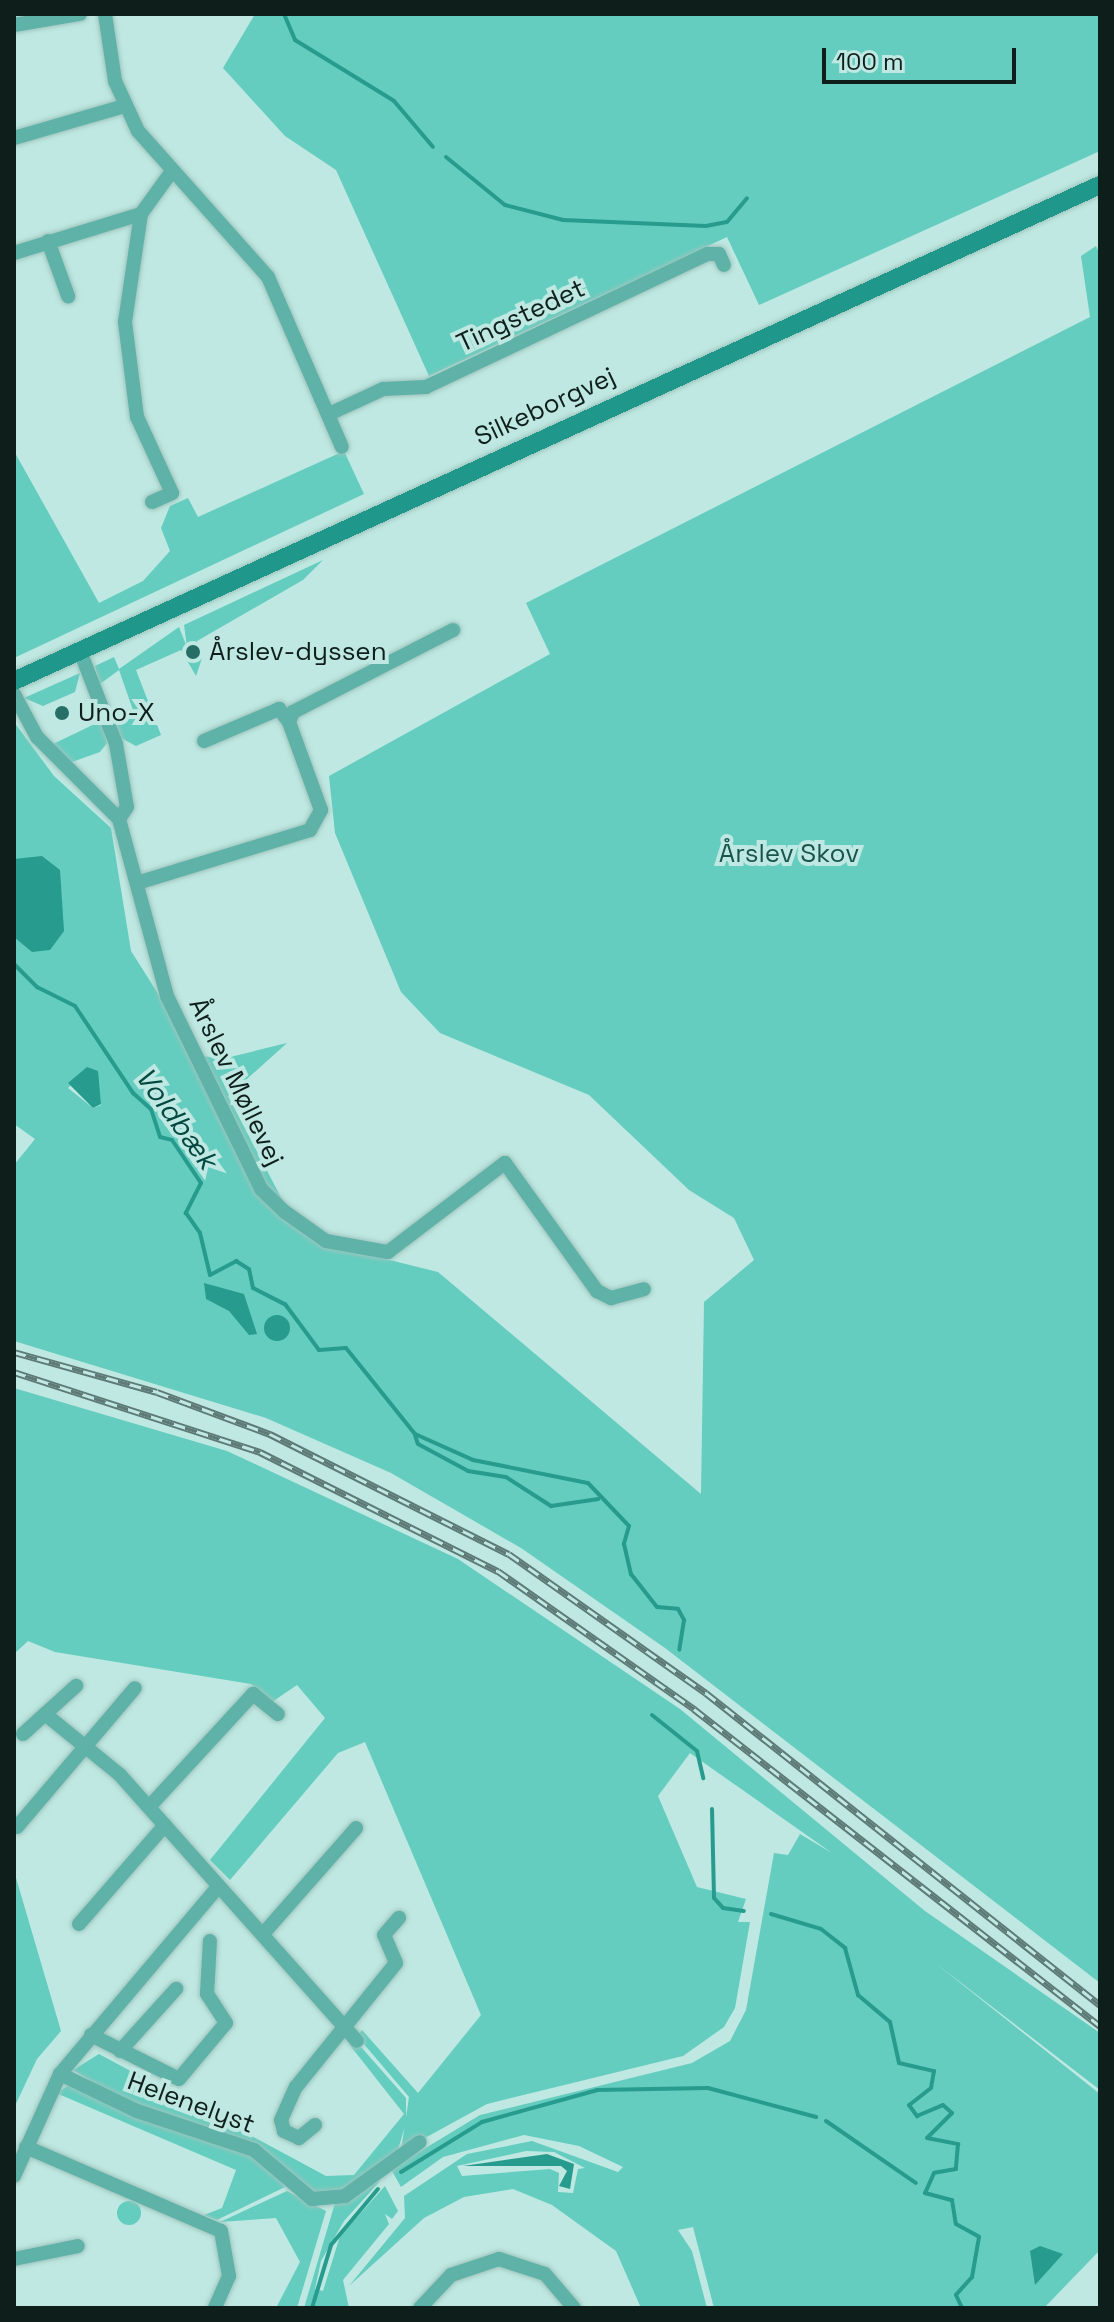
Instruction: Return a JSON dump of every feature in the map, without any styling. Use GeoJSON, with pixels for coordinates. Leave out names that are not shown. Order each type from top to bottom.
{"type":"FeatureCollection","features":[{"type":"Feature","properties":{"kind":"main road","name":"Silkeborgvej"},"geometry":{"type":"LineString","coordinates":[[14,681],[1100,185]]}},
{"type":"Feature","properties":{"kind":"street"},"geometry":{"type":"LineString","coordinates":[[14,25],[80,14]]}},
{"type":"Feature","properties":{"kind":"street"},"geometry":{"type":"LineString","coordinates":[[105,14],[125,106],[172,171],[268,277],[342,447]]}},
{"type":"Feature","properties":{"kind":"street"},"geometry":{"type":"LineString","coordinates":[[14,138],[125,106]]}},
{"type":"Feature","properties":{"kind":"street"},"geometry":{"type":"LineString","coordinates":[[152,502],[172,493],[137,417],[126,371],[130,266],[141,214],[172,171]]}},
{"type":"Feature","properties":{"kind":"street"},"geometry":{"type":"LineString","coordinates":[[14,253],[141,214]]}},
{"type":"Feature","properties":{"kind":"street"},"geometry":{"type":"LineString","coordinates":[[48,241],[68,296]]}},
{"type":"Feature","properties":{"kind":"street","name":"Tingstedet"},"geometry":{"type":"LineString","coordinates":[[329,414],[383,389],[426,387],[708,254],[719,254],[724,265]]}},
{"type":"Feature","properties":{"kind":"street"},"geometry":{"type":"LineString","coordinates":[[289,722],[293,712],[453,630]]}},
{"type":"Feature","properties":{"kind":"street","name":"Årslev Møllevej"},"geometry":{"type":"LineString","coordinates":[[80,651],[116,744],[127,807],[119,819]]}},
{"type":"Feature","properties":{"kind":"street","name":"Årslev Møllevej"},"geometry":{"type":"LineString","coordinates":[[14,694],[37,737],[119,819],[184,1033],[261,1189],[303,1229],[326,1241],[388,1252],[505,1163],[597,1291],[611,1298],[644,1289]]}},
{"type":"Feature","properties":{"kind":"street"},"geometry":{"type":"LineString","coordinates":[[137,883],[310,830],[321,810],[289,722],[279,709],[204,741]]}},
{"type":"Feature","properties":{"kind":"street"},"geometry":{"type":"LineString","coordinates":[[23,1734],[76,1686]]}},
{"type":"Feature","properties":{"kind":"street"},"geometry":{"type":"LineString","coordinates":[[17,1827],[135,1688]]}},
{"type":"Feature","properties":{"kind":"street"},"geometry":{"type":"LineString","coordinates":[[149,1807],[253,1694],[278,1714]]}},
{"type":"Feature","properties":{"kind":"street"},"geometry":{"type":"LineString","coordinates":[[45,1714],[86,1743],[149,1807],[357,2041]]}},
{"type":"Feature","properties":{"kind":"street"},"geometry":{"type":"LineString","coordinates":[[79,1924],[165,1825]]}},
{"type":"Feature","properties":{"kind":"street"},"geometry":{"type":"LineString","coordinates":[[263,1934],[356,1828]]}},
{"type":"Feature","properties":{"kind":"street"},"geometry":{"type":"LineString","coordinates":[[14,2176],[60,2074],[219,1886]]}},
{"type":"Feature","properties":{"kind":"street","name":"Helenelyst"},"geometry":{"type":"LineString","coordinates":[[315,2125],[299,2138],[284,2131],[281,2120],[296,2087],[396,1963],[384,1935],[399,1918]]}},
{"type":"Feature","properties":{"kind":"street","name":"Helenelyst"},"geometry":{"type":"LineString","coordinates":[[91,2035],[179,2079],[226,2023],[207,1994],[210,1941]]}},
{"type":"Feature","properties":{"kind":"street","name":"Helenelyst"},"geometry":{"type":"LineString","coordinates":[[120,2051],[176,1989]]}},
{"type":"Feature","properties":{"kind":"street","name":"Helenelyst"},"geometry":{"type":"LineString","coordinates":[[60,2074],[137,2111],[254,2150],[312,2199],[345,2196],[420,2142]]}},
{"type":"Feature","properties":{"kind":"street"},"geometry":{"type":"LineString","coordinates":[[26,2147],[221,2231],[229,2276],[215,2308]]}},
{"type":"Feature","properties":{"kind":"street"},"geometry":{"type":"LineString","coordinates":[[14,2259],[78,2246]]}},
{"type":"Feature","properties":{"kind":"street"},"geometry":{"type":"LineString","coordinates":[[420,2308],[451,2275],[499,2259],[545,2274],[574,2308]]}},
{"type":"Feature","properties":{"kind":"green space"},"geometry":{"type":"Polygon","coordinates":[[[255,14],[1100,14],[1100,151],[759,305],[727,237],[429,376],[336,170],[285,136],[223,68],[255,14]]]}},
{"type":"Feature","properties":{"kind":"green space","name":"Årslev Skov"},"geometry":{"type":"Polygon","coordinates":[[[1096,246],[1100,254],[1100,1983],[665,1648],[521,1548],[391,1473],[266,1418],[14,1341],[14,1165],[35,1139],[14,1124],[14,722],[54,776],[111,828],[131,951],[197,1055],[222,1059],[287,1043],[228,1096],[287,1209],[337,1247],[438,1272],[701,1494],[704,1302],[754,1260],[734,1218],[689,1190],[589,1095],[440,1033],[401,992],[335,833],[329,776],[550,654],[526,603],[1090,317],[1081,256],[1096,246]],[[83,1074],[68,1088],[93,1108],[101,1105],[97,1074],[83,1074]]]}},
{"type":"Feature","properties":{"kind":"green space"},"geometry":{"type":"Polygon","coordinates":[[[14,451],[99,603],[143,581],[170,551],[161,528],[170,506],[188,498],[198,517],[344,451],[364,494],[14,658],[14,451]]]}},
{"type":"Feature","properties":{"kind":"green space"},"geometry":{"type":"Polygon","coordinates":[[[323,560],[303,580],[197,641],[203,655],[196,676],[181,650],[136,670],[161,735],[136,746],[121,738],[116,721],[134,713],[119,670],[100,684],[95,666],[114,657],[119,669],[179,627],[187,647],[184,625],[323,560]]]}},
{"type":"Feature","properties":{"kind":"green space"},"geometry":{"type":"Polygon","coordinates":[[[80,673],[75,692],[43,706],[24,698],[80,673]]]}},
{"type":"Feature","properties":{"kind":"green space"},"geometry":{"type":"Polygon","coordinates":[[[101,721],[107,743],[100,752],[72,762],[53,744],[101,721]]]}},
{"type":"Feature","properties":{"kind":"green space"},"geometry":{"type":"Polygon","coordinates":[[[14,1388],[227,1451],[458,1559],[680,1709],[925,1911],[1100,2033],[1100,2090],[934,1962],[1100,2094],[1100,2250],[1044,2308],[714,2308],[693,2227],[678,2230],[692,2251],[707,2308],[641,2308],[616,2251],[552,2205],[513,2189],[464,2197],[424,2218],[349,2286],[405,2218],[404,2196],[467,2154],[532,2141],[618,2172],[623,2167],[579,2146],[524,2135],[443,2157],[401,2187],[391,2169],[480,2115],[692,2063],[730,2041],[746,2010],[774,1853],[788,1855],[800,1834],[832,1853],[690,1753],[658,1796],[697,1887],[746,1899],[738,1922],[750,1922],[735,2008],[724,2027],[683,2056],[487,2104],[401,2151],[409,2097],[357,2036],[362,2030],[418,2093],[481,2015],[365,1742],[338,1753],[230,1880],[210,1860],[325,1718],[297,1685],[272,1702],[251,1684],[55,1652],[28,1641],[14,1654],[14,1388]],[[526,2151],[457,2166],[462,2176],[550,2169],[559,2173],[558,2192],[573,2193],[578,2169],[585,2168],[554,2152],[526,2151]]]}},
{"type":"Feature","properties":{"kind":"green space"},"geometry":{"type":"Polygon","coordinates":[[[14,1871],[61,2031],[37,2059],[14,2108],[14,1871]]]}},
{"type":"Feature","properties":{"kind":"green space"},"geometry":{"type":"Polygon","coordinates":[[[354,2039],[406,2098],[406,2123],[397,2153],[340,2192],[319,2195],[251,2143],[127,2103],[73,2070],[99,2054],[326,2176],[354,2175],[404,2114],[349,2044],[354,2039]]]}},
{"type":"Feature","properties":{"kind":"green space"},"geometry":{"type":"Polygon","coordinates":[[[69,2085],[261,2159],[285,2187],[217,2220],[204,2215],[222,2208],[236,2170],[56,2093],[69,2085]]]}},
{"type":"Feature","properties":{"kind":"green space"},"geometry":{"type":"Polygon","coordinates":[[[380,2181],[344,2221],[321,2261],[315,2289],[323,2291],[340,2236],[385,2186],[398,2211],[392,2219],[385,2214],[389,2224],[343,2280],[349,2308],[304,2308],[335,2203],[380,2181]]]}},
{"type":"Feature","properties":{"kind":"green space"},"geometry":{"type":"Polygon","coordinates":[[[287,2191],[326,2211],[297,2308],[276,2308],[300,2262],[276,2218],[220,2222],[287,2191]]]}},
{"type":"Feature","properties":{"kind":"green space"},"geometry":{"type":"Polygon","coordinates":[[[129,2201],[138,2204],[141,2213],[138,2222],[129,2225],[120,2222],[117,2213],[120,2204],[129,2201]]]}},
{"type":"Feature","properties":{"kind":"shaded area"},"geometry":{"type":"Polygon","coordinates":[[[42,856],[60,870],[64,931],[50,950],[32,952],[14,937],[14,859],[42,856]]]}},
{"type":"Feature","properties":{"kind":"shaded area"},"geometry":{"type":"Polygon","coordinates":[[[87,1067],[98,1071],[101,1104],[93,1108],[68,1083],[87,1067]]]}},
{"type":"Feature","properties":{"kind":"shaded area"},"geometry":{"type":"Polygon","coordinates":[[[204,1283],[244,1294],[257,1334],[249,1335],[229,1311],[206,1299],[204,1283]]]}},
{"type":"Feature","properties":{"kind":"shaded area"},"geometry":{"type":"Polygon","coordinates":[[[277,1315],[287,1318],[290,1328],[287,1338],[277,1341],[267,1338],[264,1328],[267,1318],[277,1315]]]}},
{"type":"Feature","properties":{"kind":"shaded area"},"geometry":{"type":"Polygon","coordinates":[[[547,2154],[574,2164],[570,2189],[559,2186],[567,2171],[561,2166],[463,2166],[547,2154]]]}},
{"type":"Feature","properties":{"kind":"shaded area"},"geometry":{"type":"Polygon","coordinates":[[[1040,2246],[1063,2254],[1035,2285],[1030,2251],[1040,2246]]]}},
{"type":"Feature","properties":{"kind":"waterway"},"geometry":{"type":"LineString","coordinates":[[284,14],[295,40],[394,101],[433,147]]}},
{"type":"Feature","properties":{"kind":"waterway"},"geometry":{"type":"LineString","coordinates":[[446,157],[505,205],[563,220],[706,226],[727,222],[747,198]]}},
{"type":"Feature","properties":{"kind":"waterway","name":"Voldbæk"},"geometry":{"type":"LineString","coordinates":[[14,964],[37,987],[75,1006],[133,1093],[151,1109],[160,1137],[172,1140],[201,1183],[186,1213],[200,1233],[210,1275],[236,1261],[249,1269],[253,1288],[285,1304],[319,1350],[346,1348],[415,1434],[473,1460],[588,1483],[629,1526],[624,1544],[631,1574],[657,1607],[678,1609],[684,1620],[679,1650]]}},
{"type":"Feature","properties":{"kind":"waterway","name":"Voldbæk"},"geometry":{"type":"LineString","coordinates":[[415,1435],[418,1444],[468,1471],[506,1477],[551,1506],[598,1499]]}},
{"type":"Feature","properties":{"kind":"waterway","name":"Voldbæk"},"geometry":{"type":"LineString","coordinates":[[652,1715],[697,1751],[703,1778]]}},
{"type":"Feature","properties":{"kind":"waterway","name":"Voldbæk"},"geometry":{"type":"LineString","coordinates":[[712,1809],[714,1898],[723,1908],[744,1911]]}},
{"type":"Feature","properties":{"kind":"waterway","name":"Voldbæk"},"geometry":{"type":"LineString","coordinates":[[771,1914],[821,1929],[845,1948],[858,1995],[890,2022],[899,2063],[934,2071],[931,2088],[909,2105],[917,2116],[943,2105],[952,2113],[927,2138],[958,2144],[956,2169],[934,2173],[925,2193],[952,2200],[956,2224],[979,2237],[972,2277],[956,2295],[962,2308]]}},
{"type":"Feature","properties":{"kind":"waterway"},"geometry":{"type":"LineString","coordinates":[[401,2172],[482,2122],[597,2090],[708,2088],[816,2117]]}},
{"type":"Feature","properties":{"kind":"waterway"},"geometry":{"type":"LineString","coordinates":[[826,2121],[916,2183]]}},
{"type":"Feature","properties":{"kind":"waterway"},"geometry":{"type":"LineString","coordinates":[[312,2308],[331,2245],[378,2189]]}},
{"type":"Feature","properties":{"kind":"railway"},"geometry":{"type":"LineString","coordinates":[[14,1352],[157,1392],[270,1434],[509,1554],[706,1693],[1100,2005]]}},
{"type":"Feature","properties":{"kind":"railway"},"geometry":{"type":"LineString","coordinates":[[14,1372],[260,1452],[498,1571],[694,1709],[1100,2026]]}},
{"type":"Feature","properties":{"kind":"place","name":"Årslev-dyssen"},"geometry":{"type":"Point","coordinates":[193,652]}},
{"type":"Feature","properties":{"kind":"place","name":"Uno-X"},"geometry":{"type":"Point","coordinates":[62,713]}}]}
